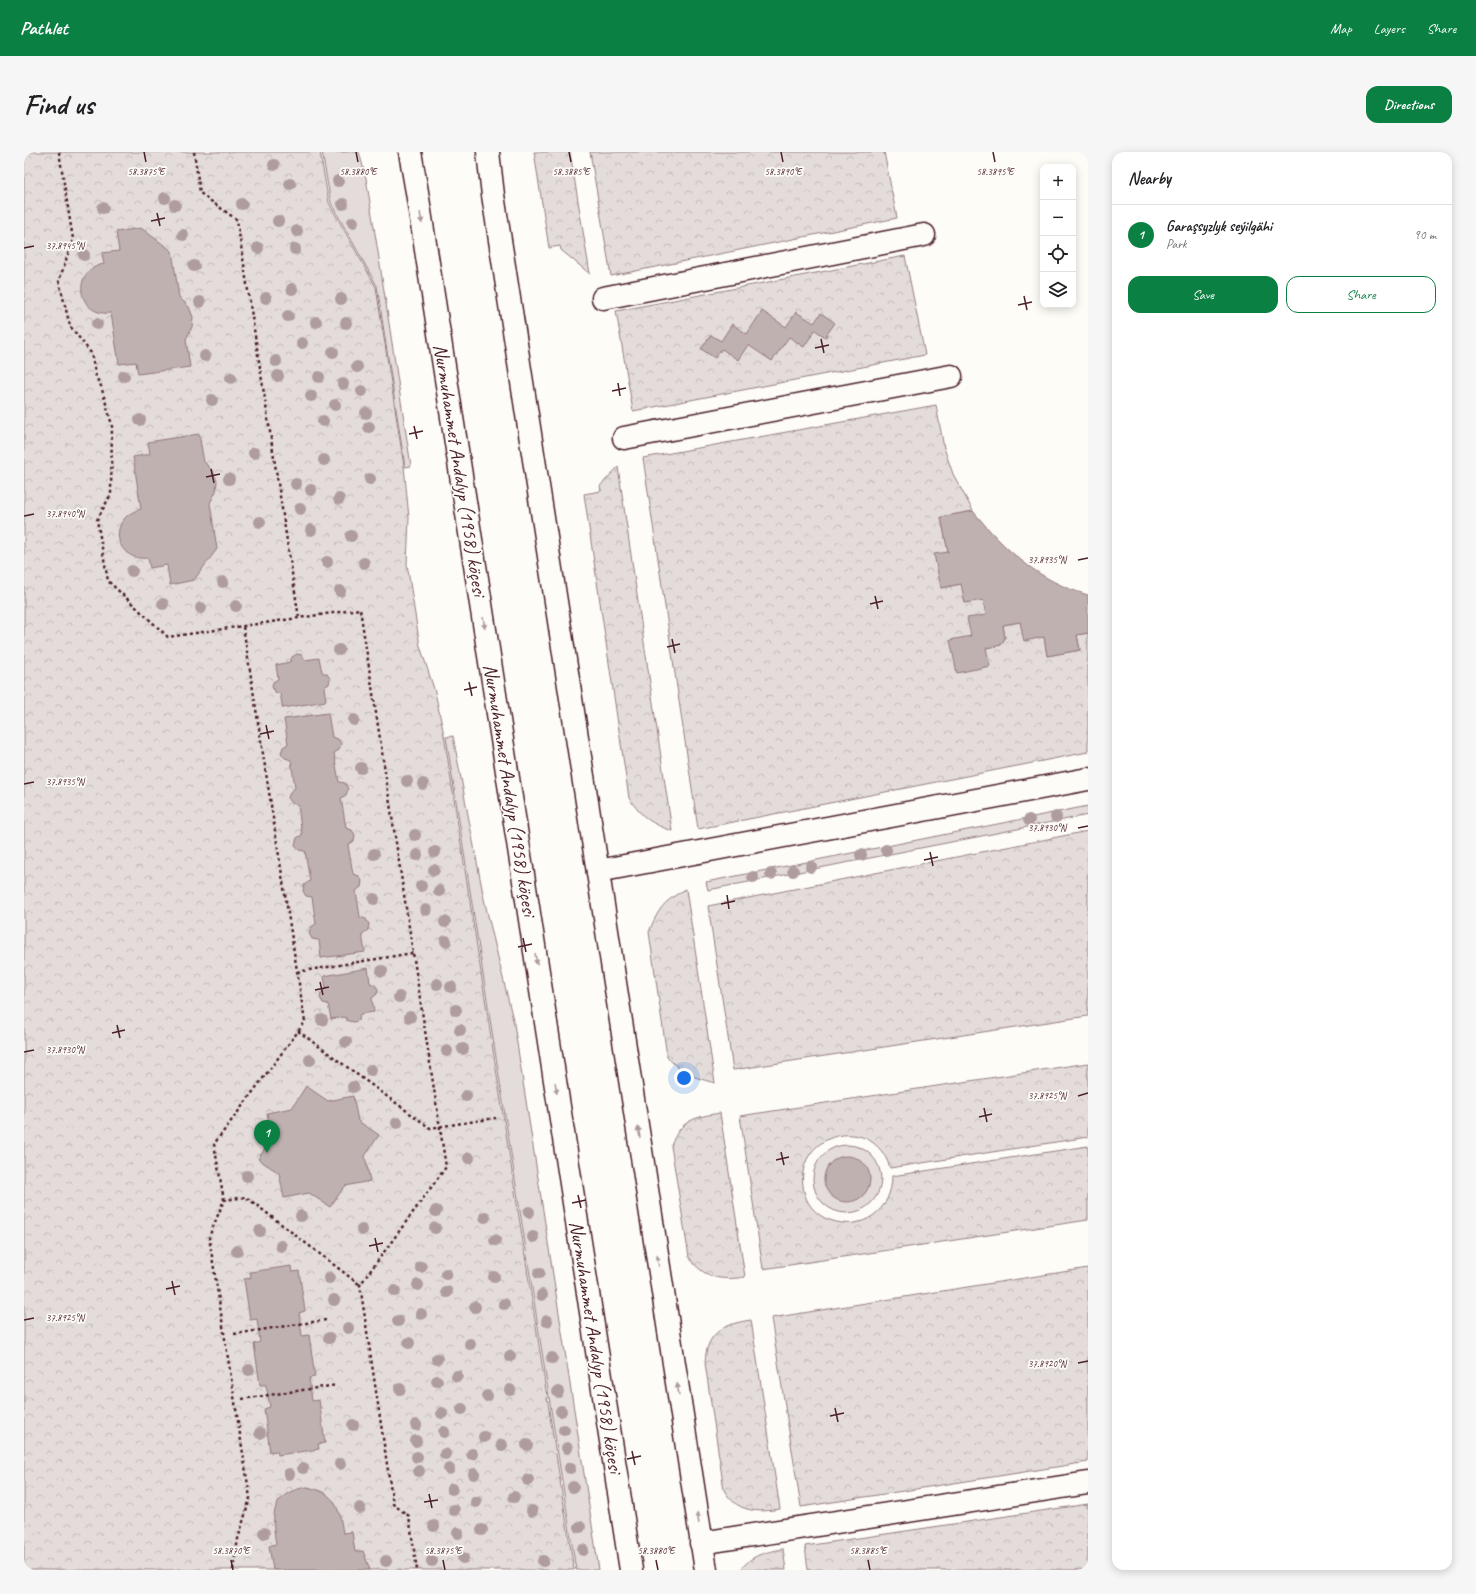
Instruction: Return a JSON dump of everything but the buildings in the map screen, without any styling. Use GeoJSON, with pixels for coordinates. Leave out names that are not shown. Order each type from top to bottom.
{"type":"FeatureCollection","features":[{"type":"Feature","properties":{"kind":"main road"},"geometry":{"type":"LineString","coordinates":[[397,152],[417,192]]}},
{"type":"Feature","properties":{"kind":"main road","name":"Nurmuhammet Andalyp (1958) köçesi"},"geometry":{"type":"LineString","coordinates":[[410,152],[631,1570]]}},
{"type":"Feature","properties":{"kind":"main road"},"geometry":{"type":"LineString","coordinates":[[488,152],[493,195],[706,1570]]}},
{"type":"Feature","properties":{"kind":"main road"},"geometry":{"type":"LineString","coordinates":[[493,195],[499,152]]}},
{"type":"Feature","properties":{"kind":"main road"},"geometry":{"type":"LineString","coordinates":[[603,298],[924,235]]}},
{"type":"Feature","properties":{"kind":"main road"},"geometry":{"type":"LineString","coordinates":[[624,438],[952,376]]}},
{"type":"Feature","properties":{"kind":"main road"},"geometry":{"type":"LineString","coordinates":[[598,871],[1088,778]]}},
{"type":"Feature","properties":{"kind":"main road"},"geometry":{"type":"LineString","coordinates":[[702,1543],[1088,1483]]}},
{"type":"Feature","properties":{"kind":"path"},"geometry":{"type":"LineString","coordinates":[[59,152],[73,239],[59,281],[70,326],[91,353],[96,377],[101,386],[112,425],[111,494],[97,520],[108,581],[168,637],[360,609],[446,1167],[360,1285]]}},
{"type":"Feature","properties":{"kind":"path"},"geometry":{"type":"LineString","coordinates":[[194,152],[200,193],[237,220],[299,618]]}},
{"type":"Feature","properties":{"kind":"path"},"geometry":{"type":"LineString","coordinates":[[233,1570],[238,1539],[250,1498],[209,1237],[224,1200],[214,1144],[305,1022],[243,626]]}},
{"type":"Feature","properties":{"kind":"path"},"geometry":{"type":"LineString","coordinates":[[297,972],[413,953]]}},
{"type":"Feature","properties":{"kind":"path"},"geometry":{"type":"LineString","coordinates":[[298,1031],[430,1128],[496,1118]]}},
{"type":"Feature","properties":{"kind":"path"},"geometry":{"type":"LineString","coordinates":[[224,1200],[246,1197],[360,1285],[393,1504],[409,1516],[417,1570]]}},
{"type":"Feature","properties":{"kind":"path"},"geometry":{"type":"LineString","coordinates":[[234,1334],[326,1320]]}},
{"type":"Feature","properties":{"kind":"path"},"geometry":{"type":"LineString","coordinates":[[242,1399],[337,1385]]}},
{"type":"Feature","properties":{"kind":"green space"},"geometry":{"type":"Polygon","coordinates":[[[24,152],[320,152],[329,203],[376,287],[404,466],[409,518],[407,564],[420,646],[435,692],[444,735],[574,1570],[24,1570],[24,152]]]}},
{"type":"Feature","properties":{"kind":"green space"},"geometry":{"type":"Polygon","coordinates":[[[322,152],[359,152],[366,178],[411,466],[405,467],[377,286],[331,203],[322,152]]]}},
{"type":"Feature","properties":{"kind":"green space"},"geometry":{"type":"Polygon","coordinates":[[[534,152],[570,152],[590,274],[561,250],[560,246],[549,248],[534,152]]]}},
{"type":"Feature","properties":{"kind":"green space"},"geometry":{"type":"Polygon","coordinates":[[[590,152],[884,152],[897,218],[611,276],[590,152]]]}},
{"type":"Feature","properties":{"kind":"green space"},"geometry":{"type":"Polygon","coordinates":[[[905,256],[925,355],[633,411],[616,311],[905,256]]]}},
{"type":"Feature","properties":{"kind":"green space"},"geometry":{"type":"Polygon","coordinates":[[[936,405],[944,448],[953,474],[973,511],[941,517],[948,552],[941,588],[961,584],[983,600],[986,615],[986,648],[1001,645],[1005,638],[1003,625],[1020,622],[1044,637],[1047,656],[1080,650],[1077,635],[1088,633],[1088,752],[698,829],[643,458],[936,405]]]}},
{"type":"Feature","properties":{"kind":"green space"},"geometry":{"type":"Polygon","coordinates":[[[618,467],[672,831],[659,826],[648,819],[633,805],[629,798],[584,494],[601,491],[600,486],[618,467]]]}},
{"type":"Feature","properties":{"kind":"green space"},"geometry":{"type":"Polygon","coordinates":[[[453,736],[484,899],[514,1024],[599,1570],[576,1570],[446,737],[453,736]]]}},
{"type":"Feature","properties":{"kind":"green space"},"geometry":{"type":"Polygon","coordinates":[[[1088,806],[1088,815],[708,890],[706,882],[1088,806]]]}},
{"type":"Feature","properties":{"kind":"green space"},"geometry":{"type":"Polygon","coordinates":[[[1088,831],[1088,1016],[733,1070],[708,906],[1088,831]]]}},
{"type":"Feature","properties":{"kind":"green space"},"geometry":{"type":"Polygon","coordinates":[[[686,889],[715,1083],[682,1071],[667,1056],[649,932],[655,917],[663,906],[686,889]]]}},
{"type":"Feature","properties":{"kind":"green space"},"geometry":{"type":"Polygon","coordinates":[[[1088,1063],[1088,1137],[890,1168],[880,1150],[867,1139],[850,1135],[834,1137],[819,1145],[808,1157],[803,1174],[806,1199],[814,1210],[826,1219],[842,1223],[853,1223],[864,1221],[873,1216],[881,1208],[887,1199],[891,1188],[892,1176],[1088,1146],[1088,1220],[763,1269],[740,1116],[1088,1063]]]}},
{"type":"Feature","properties":{"kind":"green space"},"geometry":{"type":"Polygon","coordinates":[[[720,1113],[745,1277],[728,1279],[706,1274],[694,1264],[689,1257],[671,1146],[679,1130],[684,1125],[696,1118],[720,1113]]]}},
{"type":"Feature","properties":{"kind":"green space"},"geometry":{"type":"Polygon","coordinates":[[[847,1145],[860,1148],[871,1155],[878,1166],[881,1179],[878,1192],[871,1203],[860,1210],[847,1213],[834,1210],[823,1203],[816,1192],[813,1179],[816,1166],[823,1155],[834,1148],[847,1145]]]}},
{"type":"Feature","properties":{"kind":"green space"},"geometry":{"type":"Polygon","coordinates":[[[1088,1268],[1088,1462],[801,1507],[771,1318],[1088,1268]]]}},
{"type":"Feature","properties":{"kind":"green space"},"geometry":{"type":"Polygon","coordinates":[[[751,1320],[780,1509],[763,1511],[755,1511],[741,1507],[729,1497],[724,1490],[705,1363],[706,1352],[709,1344],[718,1331],[733,1324],[751,1320]]]}},
{"type":"Feature","properties":{"kind":"green space"},"geometry":{"type":"Polygon","coordinates":[[[1088,1504],[1088,1570],[808,1570],[805,1546],[1088,1504]]]}},
{"type":"Feature","properties":{"kind":"green space"},"geometry":{"type":"Polygon","coordinates":[[[783,1549],[786,1570],[741,1570],[749,1561],[759,1555],[783,1549]]]}},
{"type":"Feature","properties":{"kind":"shaded area"},"geometry":{"type":"Polygon","coordinates":[[[141,228],[172,251],[179,297],[189,307],[193,317],[192,327],[186,339],[190,367],[138,374],[136,362],[119,364],[111,313],[100,312],[91,308],[85,301],[82,292],[82,283],[86,275],[93,268],[104,264],[102,253],[119,251],[116,232],[141,228]]]}},
{"type":"Feature","properties":{"kind":"shaded area"},"geometry":{"type":"Polygon","coordinates":[[[762,311],[786,327],[796,312],[814,323],[821,313],[835,323],[825,337],[815,330],[804,347],[789,337],[772,361],[748,345],[738,360],[722,349],[715,358],[701,349],[711,335],[721,341],[732,324],[747,334],[762,311]]]}},
{"type":"Feature","properties":{"kind":"shaded area"},"geometry":{"type":"Polygon","coordinates":[[[199,434],[204,462],[213,471],[217,481],[216,491],[210,503],[217,549],[194,580],[170,585],[167,565],[150,568],[148,558],[137,557],[128,553],[122,547],[119,538],[119,530],[123,521],[130,514],[141,509],[133,457],[150,454],[148,442],[199,434]]]}},
{"type":"Feature","properties":{"kind":"shaded area"},"geometry":{"type":"Polygon","coordinates":[[[973,511],[997,539],[1038,573],[1070,589],[1088,595],[1088,633],[1077,635],[1080,650],[1047,656],[1044,637],[1024,641],[1020,622],[1003,625],[1005,638],[1001,645],[986,648],[990,666],[957,673],[950,640],[971,636],[967,618],[986,615],[983,600],[965,603],[961,584],[941,588],[934,554],[948,552],[941,517],[973,511]]]}},
{"type":"Feature","properties":{"kind":"shaded area"},"geometry":{"type":"Polygon","coordinates":[[[297,654],[302,655],[305,660],[319,658],[322,672],[327,674],[330,679],[329,684],[324,687],[326,701],[283,708],[280,694],[275,692],[272,687],[273,682],[278,679],[276,665],[290,662],[292,657],[297,654]]]}},
{"type":"Feature","properties":{"kind":"shaded area"},"geometry":{"type":"Polygon","coordinates":[[[328,713],[332,737],[338,739],[341,744],[339,750],[334,753],[339,782],[345,783],[348,789],[346,795],[341,798],[346,828],[352,830],[355,835],[354,841],[348,845],[353,874],[359,876],[362,881],[361,887],[356,891],[360,917],[366,919],[369,924],[368,930],[362,934],[365,952],[321,958],[319,940],[312,939],[309,933],[311,927],[316,924],[312,897],[306,896],[303,891],[304,885],[310,881],[305,851],[299,850],[295,845],[297,838],[302,835],[298,805],[292,803],[288,798],[290,792],[295,788],[291,760],[285,758],[281,753],[283,747],[288,744],[284,719],[328,713]]]}},
{"type":"Feature","properties":{"kind":"shaded area"},"geometry":{"type":"Polygon","coordinates":[[[368,968],[370,983],[375,985],[378,989],[377,994],[372,998],[374,1012],[360,1014],[359,1020],[354,1022],[348,1021],[345,1017],[331,1019],[328,1004],[323,1003],[320,998],[321,993],[326,989],[324,976],[368,968]]]}},
{"type":"Feature","properties":{"kind":"shaded area"},"geometry":{"type":"Polygon","coordinates":[[[306,1086],[328,1101],[353,1096],[358,1121],[379,1135],[365,1156],[370,1181],[345,1186],[330,1207],[309,1193],[284,1198],[279,1173],[258,1159],[272,1138],[267,1113],[292,1108],[306,1086]]]}},
{"type":"Feature","properties":{"kind":"shaded area"},"geometry":{"type":"Polygon","coordinates":[[[852,1156],[856,1157],[866,1166],[869,1170],[869,1188],[860,1198],[852,1202],[842,1202],[834,1198],[825,1188],[824,1174],[828,1166],[838,1157],[852,1156]]]}},
{"type":"Feature","properties":{"kind":"shaded area"},"geometry":{"type":"Polygon","coordinates":[[[291,1266],[292,1272],[299,1271],[305,1311],[299,1313],[302,1336],[309,1335],[315,1377],[309,1378],[312,1401],[319,1400],[325,1443],[318,1444],[319,1449],[278,1455],[277,1451],[270,1452],[264,1409],[270,1407],[266,1385],[260,1385],[254,1344],[260,1342],[257,1319],[250,1320],[244,1279],[251,1278],[250,1272],[291,1266]]]}},
{"type":"Feature","properties":{"kind":"shaded area"},"geometry":{"type":"Polygon","coordinates":[[[307,1487],[324,1493],[334,1502],[340,1516],[343,1533],[352,1532],[355,1552],[363,1551],[370,1570],[273,1570],[269,1546],[276,1544],[274,1533],[274,1514],[276,1506],[286,1494],[307,1487]]]}},
{"type":"Feature","properties":{"kind":"place","name":"Garaşsyzlyk seýilgähi"},"geometry":{"type":"Point","coordinates":[267,1153]}}]}
